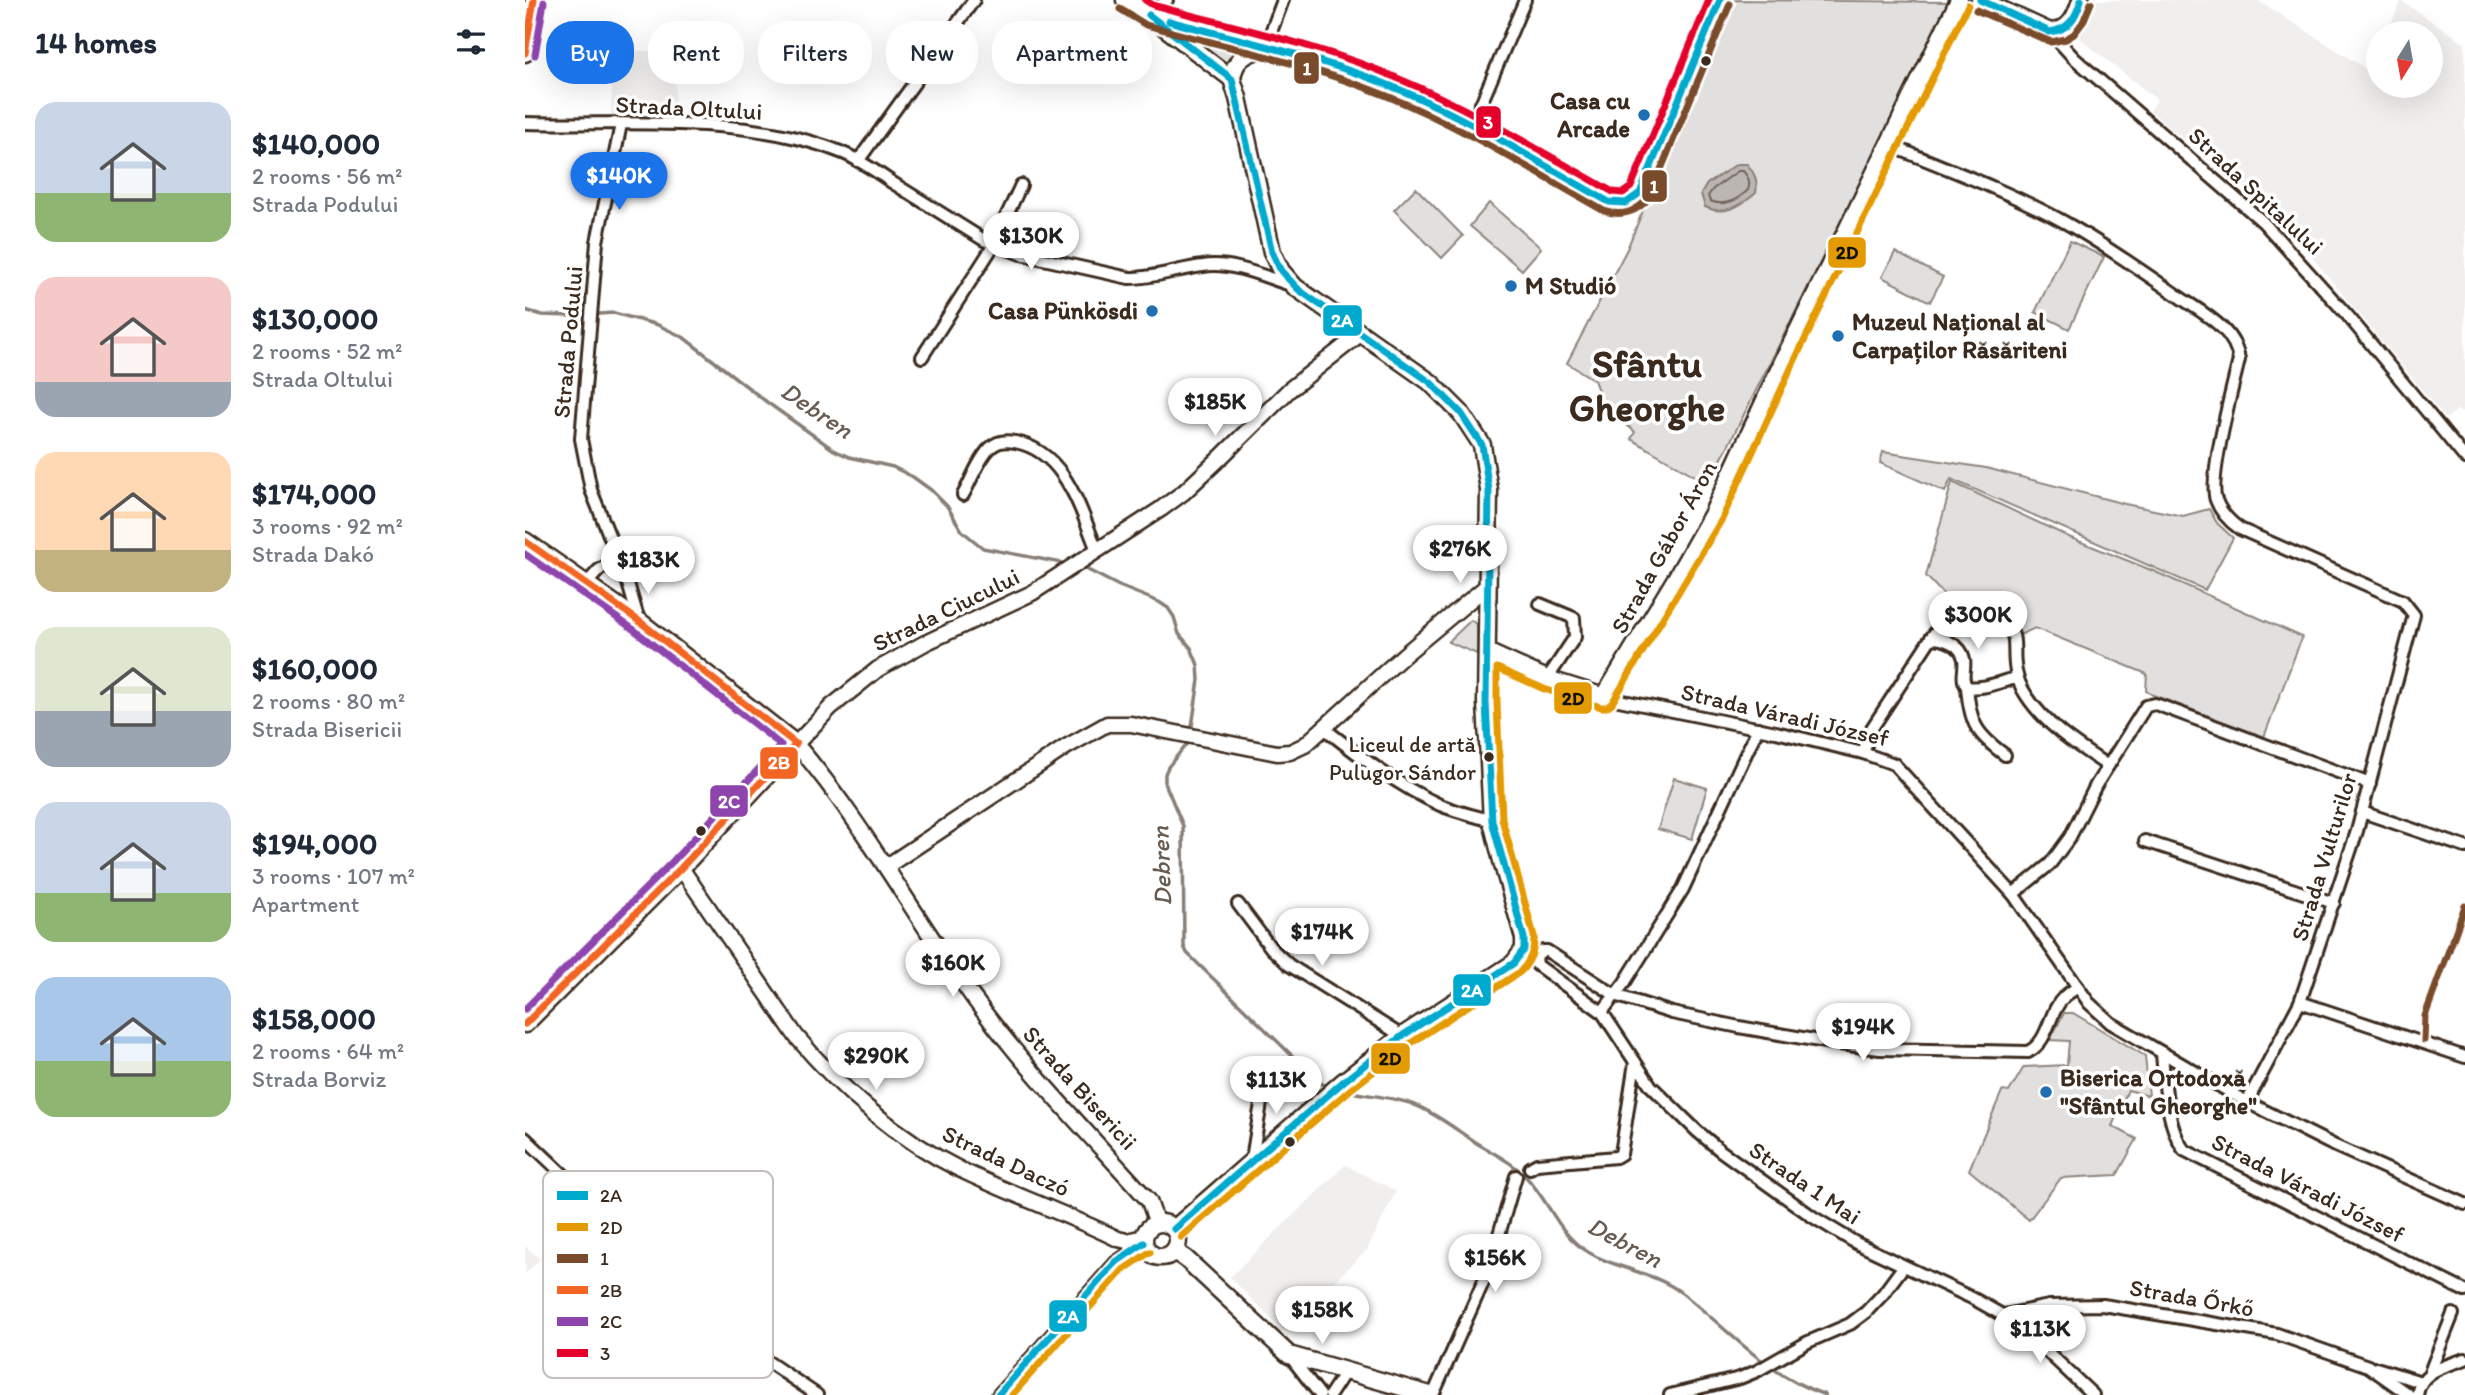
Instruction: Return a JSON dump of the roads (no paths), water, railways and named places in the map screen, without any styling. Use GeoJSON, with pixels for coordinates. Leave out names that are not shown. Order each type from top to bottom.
{"type":"FeatureCollection","features":[{"type":"Feature","properties":{"kind":"main road"},"geometry":{"type":"LineString","coordinates":[[525,53],[534,0]]}},
{"type":"Feature","properties":{"kind":"main road"},"geometry":{"type":"LineString","coordinates":[[1126,0],[1231,79],[1238,98],[1272,253],[1281,271],[1295,287],[1430,382],[1461,413],[1482,445],[1489,490],[1486,703],[1493,821],[1500,856],[1530,953],[1402,1036],[1344,1081],[1174,1229]]}},
{"type":"Feature","properties":{"kind":"main road"},"geometry":{"type":"LineString","coordinates":[[1149,15],[1364,75],[1423,100],[1609,202],[1623,205],[1640,193],[1720,0]]}},
{"type":"Feature","properties":{"kind":"main road","name":"Strada Spitalului"},"geometry":{"type":"LineString","coordinates":[[1980,0],[2050,32]]}},
{"type":"Feature","properties":{"kind":"main road"},"geometry":{"type":"LineString","coordinates":[[2050,32],[2062,31],[2069,26],[2081,0]]}},
{"type":"Feature","properties":{"kind":"main road","name":"Strada Gábor Áron"},"geometry":{"type":"LineString","coordinates":[[1604,697],[1704,530],[1779,369],[1957,4]]}},
{"type":"Feature","properties":{"kind":"main road"},"geometry":{"type":"LineString","coordinates":[[1231,79],[1240,58],[1265,48]]}},
{"type":"Feature","properties":{"kind":"main road"},"geometry":{"type":"LineString","coordinates":[[525,541],[639,621],[796,744]]}},
{"type":"Feature","properties":{"kind":"main road","name":"Strada Váradi József"},"geometry":{"type":"LineString","coordinates":[[1487,652],[1547,679],[1604,697]]}},
{"type":"Feature","properties":{"kind":"main road","name":"Strada Ciucului"},"geometry":{"type":"LineString","coordinates":[[525,1024],[681,868],[796,744]]}},
{"type":"Feature","properties":{"kind":"main road"},"geometry":{"type":"LineString","coordinates":[[1157,1224],[1166,1224],[1174,1229],[1178,1238],[1174,1251],[1164,1257],[1149,1252],[1144,1240],[1148,1229],[1157,1224]]}},
{"type":"Feature","properties":{"kind":"main road"},"geometry":{"type":"LineString","coordinates":[[1174,1251],[1290,1355],[1432,1395]]}},
{"type":"Feature","properties":{"kind":"street"},"geometry":{"type":"LineString","coordinates":[[858,161],[974,0]]}},
{"type":"Feature","properties":{"kind":"street"},"geometry":{"type":"LineString","coordinates":[[1149,15],[1167,0]]}},
{"type":"Feature","properties":{"kind":"street"},"geometry":{"type":"LineString","coordinates":[[1265,48],[1283,0]]}},
{"type":"Feature","properties":{"kind":"street"},"geometry":{"type":"LineString","coordinates":[[1472,125],[1525,0]]}},
{"type":"Feature","properties":{"kind":"street","name":"Strada Spitalului"},"geometry":{"type":"LineString","coordinates":[[2050,32],[2074,58],[2263,222],[2348,316],[2465,458]]}},
{"type":"Feature","properties":{"kind":"street","name":"Strada Oltului"},"geometry":{"type":"LineString","coordinates":[[525,123],[699,125],[750,129],[813,142],[858,161],[993,244],[1021,254],[1129,278],[1156,276],[1204,265],[1236,269],[1295,287]]}},
{"type":"Feature","properties":{"kind":"street","name":"Strada Podului"},"geometry":{"type":"LineString","coordinates":[[621,124],[600,225],[581,447],[591,490],[627,580],[639,621]]}},
{"type":"Feature","properties":{"kind":"street","name":"Strada Vulturilor"},"geometry":{"type":"LineString","coordinates":[[1889,145],[2025,203],[2098,242],[2222,327],[2238,348],[2239,360],[2214,478],[2215,499],[2225,516],[2240,528],[2403,601],[2414,615],[2370,784],[2334,903],[2300,1002],[2247,1102]]}},
{"type":"Feature","properties":{"kind":"street"},"geometry":{"type":"LineString","coordinates":[[922,357],[993,244],[1021,186]]}},
{"type":"Feature","properties":{"kind":"street","name":"Strada Ciucului"},"geometry":{"type":"LineString","coordinates":[[796,744],[831,707],[878,669],[925,643],[1014,603],[1184,492],[1289,390],[1360,334]]}},
{"type":"Feature","properties":{"kind":"street"},"geometry":{"type":"LineString","coordinates":[[963,495],[990,447],[998,442],[1024,443],[1047,458],[1069,482],[1097,550]]}},
{"type":"Feature","properties":{"kind":"street"},"geometry":{"type":"LineString","coordinates":[[587,583],[599,569],[618,559]]}},
{"type":"Feature","properties":{"kind":"street"},"geometry":{"type":"LineString","coordinates":[[887,866],[1066,747],[1107,724],[1131,723],[1284,753],[1305,745],[1404,655],[1487,586]]}},
{"type":"Feature","properties":{"kind":"street"},"geometry":{"type":"LineString","coordinates":[[1540,604],[1574,618],[1575,637],[1547,679]]}},
{"type":"Feature","properties":{"kind":"street"},"geometry":{"type":"LineString","coordinates":[[1456,611],[1487,611]]}},
{"type":"Feature","properties":{"kind":"street"},"geometry":{"type":"LineString","coordinates":[[1863,753],[1872,728],[1931,638],[1940,626],[1959,611],[1989,615],[2005,624],[2015,635],[2017,678],[2031,702],[2055,727],[2108,766]]}},
{"type":"Feature","properties":{"kind":"street"},"geometry":{"type":"LineString","coordinates":[[1931,638],[1942,638],[1951,642],[1961,652],[1964,658],[1963,682],[1967,687],[1969,707],[1983,739],[2005,755]]}},
{"type":"Feature","properties":{"kind":"street"},"geometry":{"type":"LineString","coordinates":[[1967,687],[1989,686],[2017,678]]}},
{"type":"Feature","properties":{"kind":"street","name":"Strada Váradi József"},"geometry":{"type":"LineString","coordinates":[[1604,697],[1758,728],[1863,753],[1882,758],[1899,768],[2013,894],[2088,1003],[2111,1023],[2247,1102],[2333,1145],[2465,1204]]}},
{"type":"Feature","properties":{"kind":"street"},"geometry":{"type":"LineString","coordinates":[[2013,894],[2050,864],[2059,852],[2146,706],[2155,704],[2370,784]]}},
{"type":"Feature","properties":{"kind":"street"},"geometry":{"type":"LineString","coordinates":[[1602,1012],[1683,889],[1758,728]]}},
{"type":"Feature","properties":{"kind":"street"},"geometry":{"type":"LineString","coordinates":[[1325,729],[1367,761],[1426,799],[1458,812],[1493,821]]}},
{"type":"Feature","properties":{"kind":"street","name":"Strada Bisericii"},"geometry":{"type":"LineString","coordinates":[[796,744],[834,790],[975,999],[1023,1061],[1149,1201],[1157,1224]]}},
{"type":"Feature","properties":{"kind":"street"},"geometry":{"type":"LineString","coordinates":[[2362,812],[2465,847]]}},
{"type":"Feature","properties":{"kind":"street"},"geometry":{"type":"LineString","coordinates":[[2145,841],[2334,903]]}},
{"type":"Feature","properties":{"kind":"street","name":"Strada Daczó"},"geometry":{"type":"LineString","coordinates":[[681,868],[796,1036],[832,1076],[869,1109],[930,1152],[961,1170],[1069,1215],[1118,1239],[1144,1240]]}},
{"type":"Feature","properties":{"kind":"street"},"geometry":{"type":"LineString","coordinates":[[1238,904],[1271,948],[1289,965],[1402,1036]]}},
{"type":"Feature","properties":{"kind":"street"},"geometry":{"type":"LineString","coordinates":[[1530,953],[1547,951],[1615,995],[1672,1013],[1831,1043],[1880,1049],[2028,1052],[2037,1048],[2062,998],[2078,988]]}},
{"type":"Feature","properties":{"kind":"street","name":"Strada 1 Mai"},"geometry":{"type":"LineString","coordinates":[[1530,953],[1537,965],[1602,1012],[1651,1086],[1721,1151],[1812,1217],[1856,1243],[2004,1315],[2031,1334],[2094,1395]]}},
{"type":"Feature","properties":{"kind":"street"},"geometry":{"type":"LineString","coordinates":[[2300,1002],[2465,1057]]}},
{"type":"Feature","properties":{"kind":"street","name":"Strada Váradi József"},"geometry":{"type":"LineString","coordinates":[[2162,1053],[2164,1084],[2173,1124],[2176,1137],[2184,1150],[2465,1291]]}},
{"type":"Feature","properties":{"kind":"street"},"geometry":{"type":"LineString","coordinates":[[1530,1168],[1537,1164],[1616,1157],[1621,1154],[1635,1062]]}},
{"type":"Feature","properties":{"kind":"street"},"geometry":{"type":"LineString","coordinates":[[1252,1159],[1262,1097],[1258,1070]]}},
{"type":"Feature","properties":{"kind":"street"},"geometry":{"type":"LineString","coordinates":[[525,1138],[560,1171]]}},
{"type":"Feature","properties":{"kind":"street"},"geometry":{"type":"LineString","coordinates":[[1432,1395],[1489,1269],[1516,1176]]}},
{"type":"Feature","properties":{"kind":"street"},"geometry":{"type":"LineString","coordinates":[[998,1395],[1116,1262],[1144,1240]]}},
{"type":"Feature","properties":{"kind":"street"},"geometry":{"type":"LineString","coordinates":[[1670,1395],[1723,1383],[1757,1371],[1808,1342],[1858,1319],[1883,1294],[1903,1267]]}},
{"type":"Feature","properties":{"kind":"street","name":"Strada Őrkő"},"geometry":{"type":"LineString","coordinates":[[2004,1315],[2073,1304],[2135,1309],[2277,1334],[2421,1382]]}},
{"type":"Feature","properties":{"kind":"street"},"geometry":{"type":"LineString","coordinates":[[2417,1395],[2421,1382],[2430,1372],[2453,1314]]}},
{"type":"Feature","properties":{"kind":"street"},"geometry":{"type":"LineString","coordinates":[[1290,1355],[1320,1395]]}},
{"type":"Feature","properties":{"kind":"street"},"geometry":{"type":"LineString","coordinates":[[2430,1372],[2465,1359]]}},
{"type":"Feature","properties":{"kind":"street"},"geometry":{"type":"LineString","coordinates":[[773,1365],[817,1395]]}},
{"type":"Feature","properties":{"kind":"street","name":"Strada Őrkő"},"geometry":{"type":"LineString","coordinates":[[2368,1366],[2409,1395]]}},
{"type":"Feature","properties":{"kind":"street"},"geometry":{"type":"LineString","coordinates":[[1330,1395],[1345,1372]]}},
{"type":"Feature","properties":{"kind":"water"},"geometry":{"type":"Polygon","coordinates":[[[1737,164],[1747,164],[1752,171],[1756,181],[1756,193],[1726,210],[1705,207],[1701,194],[1707,184],[1737,164]]]}},
{"type":"Feature","properties":{"kind":"waterway","name":"Debren"},"geometry":{"type":"LineString","coordinates":[[525,310],[542,315],[614,313],[658,325],[683,337],[834,450],[849,457],[893,467],[913,477],[947,506],[962,531],[983,548],[1067,564]]}},
{"type":"Feature","properties":{"kind":"waterway","name":"Debren"},"geometry":{"type":"LineString","coordinates":[[1082,567],[1159,602],[1168,608],[1174,617],[1179,634],[1191,648],[1198,665],[1199,680],[1191,733]]}},
{"type":"Feature","properties":{"kind":"waterway","name":"Debren"},"geometry":{"type":"LineString","coordinates":[[1189,741],[1165,774],[1165,783],[1183,826],[1184,946],[1187,953],[1327,1087]]}},
{"type":"Feature","properties":{"kind":"waterway","name":"Debren"},"geometry":{"type":"LineString","coordinates":[[1342,1090],[1406,1102],[1439,1118],[1521,1172],[1563,1230],[1578,1245],[1603,1260],[1671,1286],[1766,1364],[1803,1386],[1825,1395]]}},
{"type":"Feature","properties":{"kind":"place","name":"Casa cu Arcade"},"geometry":{"type":"Point","coordinates":[1644,115]}},
{"type":"Feature","properties":{"kind":"place","name":"M Studió"},"geometry":{"type":"Point","coordinates":[1511,286]}},
{"type":"Feature","properties":{"kind":"place","name":"Casa Pünkösdi"},"geometry":{"type":"Point","coordinates":[1152,311]}},
{"type":"Feature","properties":{"kind":"place","name":"Muzeul Național al Carpaților Răsăriteni"},"geometry":{"type":"Point","coordinates":[1838,336]}},
{"type":"Feature","properties":{"kind":"place","name":"Liceul de artă Pulugor Sándor"},"geometry":{"type":"Point","coordinates":[1489,757]}},
{"type":"Feature","properties":{"kind":"place","name":"Biserica Ortodoxă \"Sfântul Gheorghe\""},"geometry":{"type":"Point","coordinates":[2046,1092]}},
{"type":"Feature","properties":{"kind":"district","name":"Sfântu Gheorghe"},"geometry":{"type":"Point","coordinates":[1647,386]}}]}
